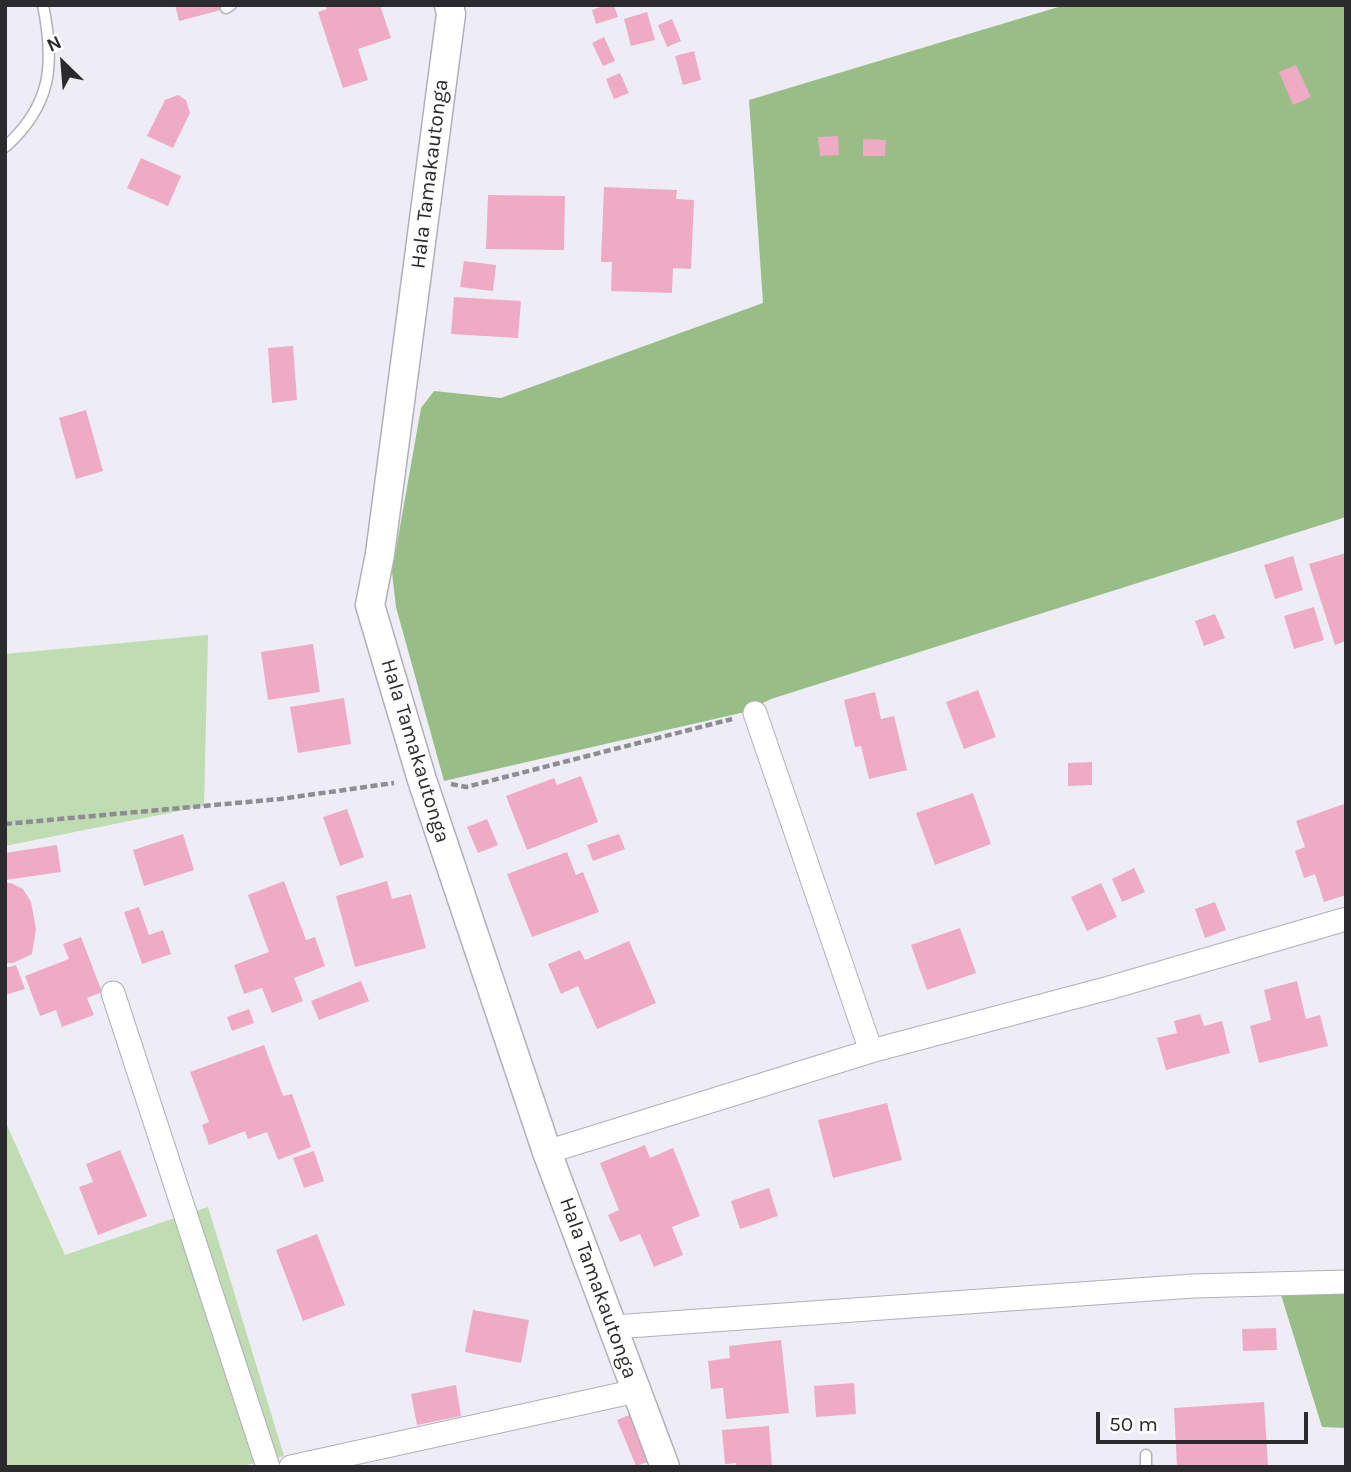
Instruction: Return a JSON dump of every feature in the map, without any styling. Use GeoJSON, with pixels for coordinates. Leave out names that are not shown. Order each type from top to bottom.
{"type":"FeatureCollection","features":[{"type":"Feature","properties":{"kind":"street","name":"Hala Tamakautonga"},"geometry":{"type":"LineString","coordinates":[[449,5],[451,14],[384,526],[370,605],[422,780],[547,1152],[666,1467]]}},
{"type":"Feature","properties":{"kind":"street"},"geometry":{"type":"LineString","coordinates":[[755,713],[871,1051]]}},
{"type":"Feature","properties":{"kind":"street"},"geometry":{"type":"LineString","coordinates":[[547,1152],[871,1051],[1110,988],[1346,919]]}},
{"type":"Feature","properties":{"kind":"street"},"geometry":{"type":"LineString","coordinates":[[113,993],[268,1467]]}},
{"type":"Feature","properties":{"kind":"street"},"geometry":{"type":"LineString","coordinates":[[614,1327],[1193,1286],[1346,1282]]}},
{"type":"Feature","properties":{"kind":"street"},"geometry":{"type":"LineString","coordinates":[[291,1467],[636,1391]]}},
{"type":"Feature","properties":{"kind":"lane"},"geometry":{"type":"LineString","coordinates":[[5,147],[21,133],[39,107],[49,77],[49,35],[43,5]]}},
{"type":"Feature","properties":{"kind":"path"},"geometry":{"type":"LineString","coordinates":[[5,824],[280,799],[422,780],[466,786],[755,713]]}},
{"type":"Feature","properties":{"kind":"green space"},"geometry":{"type":"Polygon","coordinates":[[[1065,5],[1346,5],[1346,517],[771,699],[745,712],[444,781],[396,607],[392,572],[421,408],[434,391],[501,398],[763,303],[749,100],[1065,5]]]}},
{"type":"Feature","properties":{"kind":"green space"},"geometry":{"type":"Polygon","coordinates":[[[208,635],[204,806],[5,846],[5,654],[208,635]]]}},
{"type":"Feature","properties":{"kind":"green space"},"geometry":{"type":"Polygon","coordinates":[[[5,1121],[65,1255],[208,1207],[284,1456],[238,1467],[5,1467],[5,1121]]]}},
{"type":"Feature","properties":{"kind":"green space"},"geometry":{"type":"Polygon","coordinates":[[[1346,1293],[1346,1428],[1322,1427],[1281,1295],[1346,1293]]]}},
{"type":"Feature","properties":{"kind":"building"},"geometry":{"type":"Polygon","coordinates":[[[175,5],[220,5],[221,10],[179,21],[175,5]]]}},
{"type":"Feature","properties":{"kind":"building"},"geometry":{"type":"Polygon","coordinates":[[[325,5],[380,5],[391,38],[358,49],[368,80],[343,88],[318,12],[327,9],[325,5]]]}},
{"type":"Feature","properties":{"kind":"building"},"geometry":{"type":"Polygon","coordinates":[[[614,5],[618,17],[596,24],[592,10],[614,5]]]}},
{"type":"Feature","properties":{"kind":"building"},"geometry":{"type":"Polygon","coordinates":[[[647,12],[655,40],[631,46],[624,19],[647,12]]]}},
{"type":"Feature","properties":{"kind":"building"},"geometry":{"type":"Polygon","coordinates":[[[672,19],[681,41],[667,47],[658,25],[672,19]]]}},
{"type":"Feature","properties":{"kind":"building"},"geometry":{"type":"Polygon","coordinates":[[[604,37],[615,61],[603,66],[592,43],[604,37]]]}},
{"type":"Feature","properties":{"kind":"building"},"geometry":{"type":"Polygon","coordinates":[[[694,51],[701,80],[683,85],[675,56],[694,51]]]}},
{"type":"Feature","properties":{"kind":"building"},"geometry":{"type":"Polygon","coordinates":[[[1296,65],[1311,97],[1293,105],[1279,72],[1296,65]]]}},
{"type":"Feature","properties":{"kind":"building"},"geometry":{"type":"Polygon","coordinates":[[[620,73],[629,93],[614,99],[606,79],[620,73]]]}},
{"type":"Feature","properties":{"kind":"building"},"geometry":{"type":"Polygon","coordinates":[[[178,95],[186,100],[190,113],[173,148],[147,136],[165,100],[178,95]]]}},
{"type":"Feature","properties":{"kind":"building"},"geometry":{"type":"Polygon","coordinates":[[[838,136],[839,155],[820,156],[818,137],[838,136]]]}},
{"type":"Feature","properties":{"kind":"building"},"geometry":{"type":"Polygon","coordinates":[[[863,139],[886,140],[885,156],[863,156],[863,139]]]}},
{"type":"Feature","properties":{"kind":"building"},"geometry":{"type":"Polygon","coordinates":[[[141,158],[181,176],[168,206],[127,188],[141,158]]]}},
{"type":"Feature","properties":{"kind":"building"},"geometry":{"type":"Polygon","coordinates":[[[604,187],[677,190],[676,199],[694,200],[691,269],[673,268],[672,293],[611,291],[612,262],[601,262],[604,187]]]}},
{"type":"Feature","properties":{"kind":"building"},"geometry":{"type":"Polygon","coordinates":[[[488,195],[565,196],[564,250],[486,249],[488,195]]]}},
{"type":"Feature","properties":{"kind":"building"},"geometry":{"type":"Polygon","coordinates":[[[464,261],[496,265],[493,291],[460,287],[464,261]]]}},
{"type":"Feature","properties":{"kind":"building"},"geometry":{"type":"Polygon","coordinates":[[[454,297],[521,301],[518,338],[451,334],[454,297]]]}},
{"type":"Feature","properties":{"kind":"building"},"geometry":{"type":"Polygon","coordinates":[[[293,346],[297,400],[272,403],[268,348],[293,346]]]}},
{"type":"Feature","properties":{"kind":"building"},"geometry":{"type":"Polygon","coordinates":[[[86,410],[103,471],[76,479],[59,418],[86,410]]]}},
{"type":"Feature","properties":{"kind":"building"},"geometry":{"type":"Polygon","coordinates":[[[1346,553],[1346,641],[1335,645],[1309,564],[1346,553]]]}},
{"type":"Feature","properties":{"kind":"building"},"geometry":{"type":"Polygon","coordinates":[[[1293,556],[1303,590],[1275,599],[1264,565],[1293,556]]]}},
{"type":"Feature","properties":{"kind":"building"},"geometry":{"type":"Polygon","coordinates":[[[1314,607],[1324,640],[1294,649],[1284,616],[1314,607]]]}},
{"type":"Feature","properties":{"kind":"building"},"geometry":{"type":"Polygon","coordinates":[[[1215,614],[1225,638],[1204,646],[1195,621],[1215,614]]]}},
{"type":"Feature","properties":{"kind":"building"},"geometry":{"type":"Polygon","coordinates":[[[313,644],[320,692],[268,700],[261,652],[313,644]]]}},
{"type":"Feature","properties":{"kind":"building"},"geometry":{"type":"Polygon","coordinates":[[[978,690],[996,737],[964,749],[946,702],[978,690]]]}},
{"type":"Feature","properties":{"kind":"building"},"geometry":{"type":"Polygon","coordinates":[[[875,692],[881,719],[894,716],[907,770],[869,779],[861,746],[855,747],[844,700],[875,692]]]}},
{"type":"Feature","properties":{"kind":"building"},"geometry":{"type":"Polygon","coordinates":[[[344,698],[351,744],[298,753],[290,707],[344,698]]]}},
{"type":"Feature","properties":{"kind":"building"},"geometry":{"type":"Polygon","coordinates":[[[1092,762],[1092,785],[1068,786],[1068,763],[1092,762]]]}},
{"type":"Feature","properties":{"kind":"building"},"geometry":{"type":"Polygon","coordinates":[[[581,776],[598,822],[527,850],[506,796],[554,778],[557,785],[581,776]]]}},
{"type":"Feature","properties":{"kind":"building"},"geometry":{"type":"Polygon","coordinates":[[[973,793],[991,844],[935,865],[916,813],[973,793]]]}},
{"type":"Feature","properties":{"kind":"building"},"geometry":{"type":"Polygon","coordinates":[[[1344,804],[1346,895],[1324,902],[1315,874],[1304,878],[1295,851],[1305,847],[1296,821],[1344,804]]]}},
{"type":"Feature","properties":{"kind":"building"},"geometry":{"type":"Polygon","coordinates":[[[347,809],[364,857],[340,866],[323,817],[347,809]]]}},
{"type":"Feature","properties":{"kind":"building"},"geometry":{"type":"Polygon","coordinates":[[[487,819],[498,845],[478,853],[467,827],[487,819]]]}},
{"type":"Feature","properties":{"kind":"building"},"geometry":{"type":"Polygon","coordinates":[[[183,834],[194,870],[144,886],[133,850],[183,834]]]}},
{"type":"Feature","properties":{"kind":"building"},"geometry":{"type":"Polygon","coordinates":[[[619,834],[625,849],[593,861],[587,845],[619,834]]]}},
{"type":"Feature","properties":{"kind":"building"},"geometry":{"type":"Polygon","coordinates":[[[57,845],[61,872],[5,880],[5,853],[57,845]]]}},
{"type":"Feature","properties":{"kind":"building"},"geometry":{"type":"Polygon","coordinates":[[[567,852],[576,875],[583,872],[599,912],[532,937],[507,874],[567,852]]]}},
{"type":"Feature","properties":{"kind":"building"},"geometry":{"type":"Polygon","coordinates":[[[1134,868],[1145,892],[1122,902],[1112,879],[1134,868]]]}},
{"type":"Feature","properties":{"kind":"building"},"geometry":{"type":"Polygon","coordinates":[[[284,881],[306,940],[315,937],[325,966],[294,978],[303,1001],[272,1013],[262,988],[244,994],[234,965],[269,952],[248,895],[284,881]]]}},
{"type":"Feature","properties":{"kind":"building"},"geometry":{"type":"Polygon","coordinates":[[[387,881],[392,899],[411,894],[426,948],[355,967],[336,896],[387,881]]]}},
{"type":"Feature","properties":{"kind":"building"},"geometry":{"type":"Polygon","coordinates":[[[5,883],[23,889],[31,902],[36,929],[32,954],[13,963],[5,963],[5,883]]]}},
{"type":"Feature","properties":{"kind":"building"},"geometry":{"type":"Polygon","coordinates":[[[1101,883],[1117,917],[1087,931],[1071,897],[1101,883]]]}},
{"type":"Feature","properties":{"kind":"building"},"geometry":{"type":"Polygon","coordinates":[[[1215,902],[1226,930],[1205,938],[1195,909],[1215,902]]]}},
{"type":"Feature","properties":{"kind":"building"},"geometry":{"type":"Polygon","coordinates":[[[139,907],[149,935],[163,930],[171,954],[142,964],[124,912],[139,907]]]}},
{"type":"Feature","properties":{"kind":"building"},"geometry":{"type":"Polygon","coordinates":[[[960,928],[976,973],[927,990],[911,945],[960,928]]]}},
{"type":"Feature","properties":{"kind":"building"},"geometry":{"type":"Polygon","coordinates":[[[81,937],[102,992],[87,998],[94,1015],[62,1027],[56,1010],[40,1016],[25,976],[69,959],[63,944],[81,937]]]}},
{"type":"Feature","properties":{"kind":"building"},"geometry":{"type":"Polygon","coordinates":[[[629,941],[656,1003],[597,1029],[578,986],[561,994],[548,964],[580,950],[585,960],[629,941]]]}},
{"type":"Feature","properties":{"kind":"building"},"geometry":{"type":"Polygon","coordinates":[[[16,965],[25,989],[5,995],[5,968],[16,965]]]}},
{"type":"Feature","properties":{"kind":"building"},"geometry":{"type":"Polygon","coordinates":[[[361,981],[369,1001],[319,1020],[311,1001],[361,981]]]}},
{"type":"Feature","properties":{"kind":"building"},"geometry":{"type":"Polygon","coordinates":[[[1297,981],[1306,1019],[1320,1015],[1328,1046],[1259,1063],[1250,1026],[1271,1020],[1264,990],[1297,981]]]}},
{"type":"Feature","properties":{"kind":"building"},"geometry":{"type":"Polygon","coordinates":[[[249,1009],[254,1023],[232,1031],[227,1017],[249,1009]]]}},
{"type":"Feature","properties":{"kind":"building"},"geometry":{"type":"Polygon","coordinates":[[[1200,1014],[1204,1026],[1222,1021],[1230,1053],[1166,1070],[1157,1038],[1177,1033],[1174,1021],[1200,1014]]]}},
{"type":"Feature","properties":{"kind":"building"},"geometry":{"type":"Polygon","coordinates":[[[264,1045],[283,1096],[292,1094],[311,1147],[278,1160],[267,1132],[248,1139],[245,1131],[209,1145],[202,1125],[209,1122],[190,1072],[264,1045]]]}},
{"type":"Feature","properties":{"kind":"building"},"geometry":{"type":"Polygon","coordinates":[[[887,1103],[902,1160],[833,1178],[818,1120],[887,1103]]]}},
{"type":"Feature","properties":{"kind":"building"},"geometry":{"type":"Polygon","coordinates":[[[645,1145],[650,1158],[673,1148],[700,1216],[672,1227],[683,1255],[654,1267],[640,1234],[620,1242],[608,1215],[619,1210],[600,1163],[645,1145]]]}},
{"type":"Feature","properties":{"kind":"building"},"geometry":{"type":"Polygon","coordinates":[[[120,1150],[147,1216],[98,1235],[79,1187],[93,1182],[86,1164],[120,1150]]]}},
{"type":"Feature","properties":{"kind":"building"},"geometry":{"type":"Polygon","coordinates":[[[314,1151],[324,1181],[304,1188],[293,1158],[314,1151]]]}},
{"type":"Feature","properties":{"kind":"building"},"geometry":{"type":"Polygon","coordinates":[[[769,1188],[778,1216],[740,1229],[731,1201],[769,1188]]]}},
{"type":"Feature","properties":{"kind":"building"},"geometry":{"type":"Polygon","coordinates":[[[317,1234],[345,1305],[303,1321],[276,1250],[317,1234]]]}},
{"type":"Feature","properties":{"kind":"building"},"geometry":{"type":"Polygon","coordinates":[[[473,1310],[529,1320],[521,1363],[465,1352],[473,1310]]]}},
{"type":"Feature","properties":{"kind":"building"},"geometry":{"type":"Polygon","coordinates":[[[1276,1328],[1277,1350],[1243,1351],[1242,1329],[1276,1328]]]}},
{"type":"Feature","properties":{"kind":"building"},"geometry":{"type":"Polygon","coordinates":[[[781,1340],[789,1413],[726,1419],[723,1388],[711,1389],[708,1361],[730,1358],[729,1346],[781,1340]]]}},
{"type":"Feature","properties":{"kind":"building"},"geometry":{"type":"Polygon","coordinates":[[[854,1383],[856,1414],[816,1417],[814,1386],[854,1383]]]}},
{"type":"Feature","properties":{"kind":"building"},"geometry":{"type":"Polygon","coordinates":[[[456,1385],[461,1416],[417,1425],[411,1394],[456,1385]]]}},
{"type":"Feature","properties":{"kind":"building"},"geometry":{"type":"Polygon","coordinates":[[[1264,1402],[1268,1465],[1177,1467],[1174,1408],[1264,1402]]]}},
{"type":"Feature","properties":{"kind":"building"},"geometry":{"type":"Polygon","coordinates":[[[634,1413],[653,1460],[636,1466],[617,1420],[634,1413]]]}},
{"type":"Feature","properties":{"kind":"building"},"geometry":{"type":"Polygon","coordinates":[[[769,1426],[772,1467],[736,1467],[736,1463],[725,1464],[722,1430],[769,1426]]]}}]}
